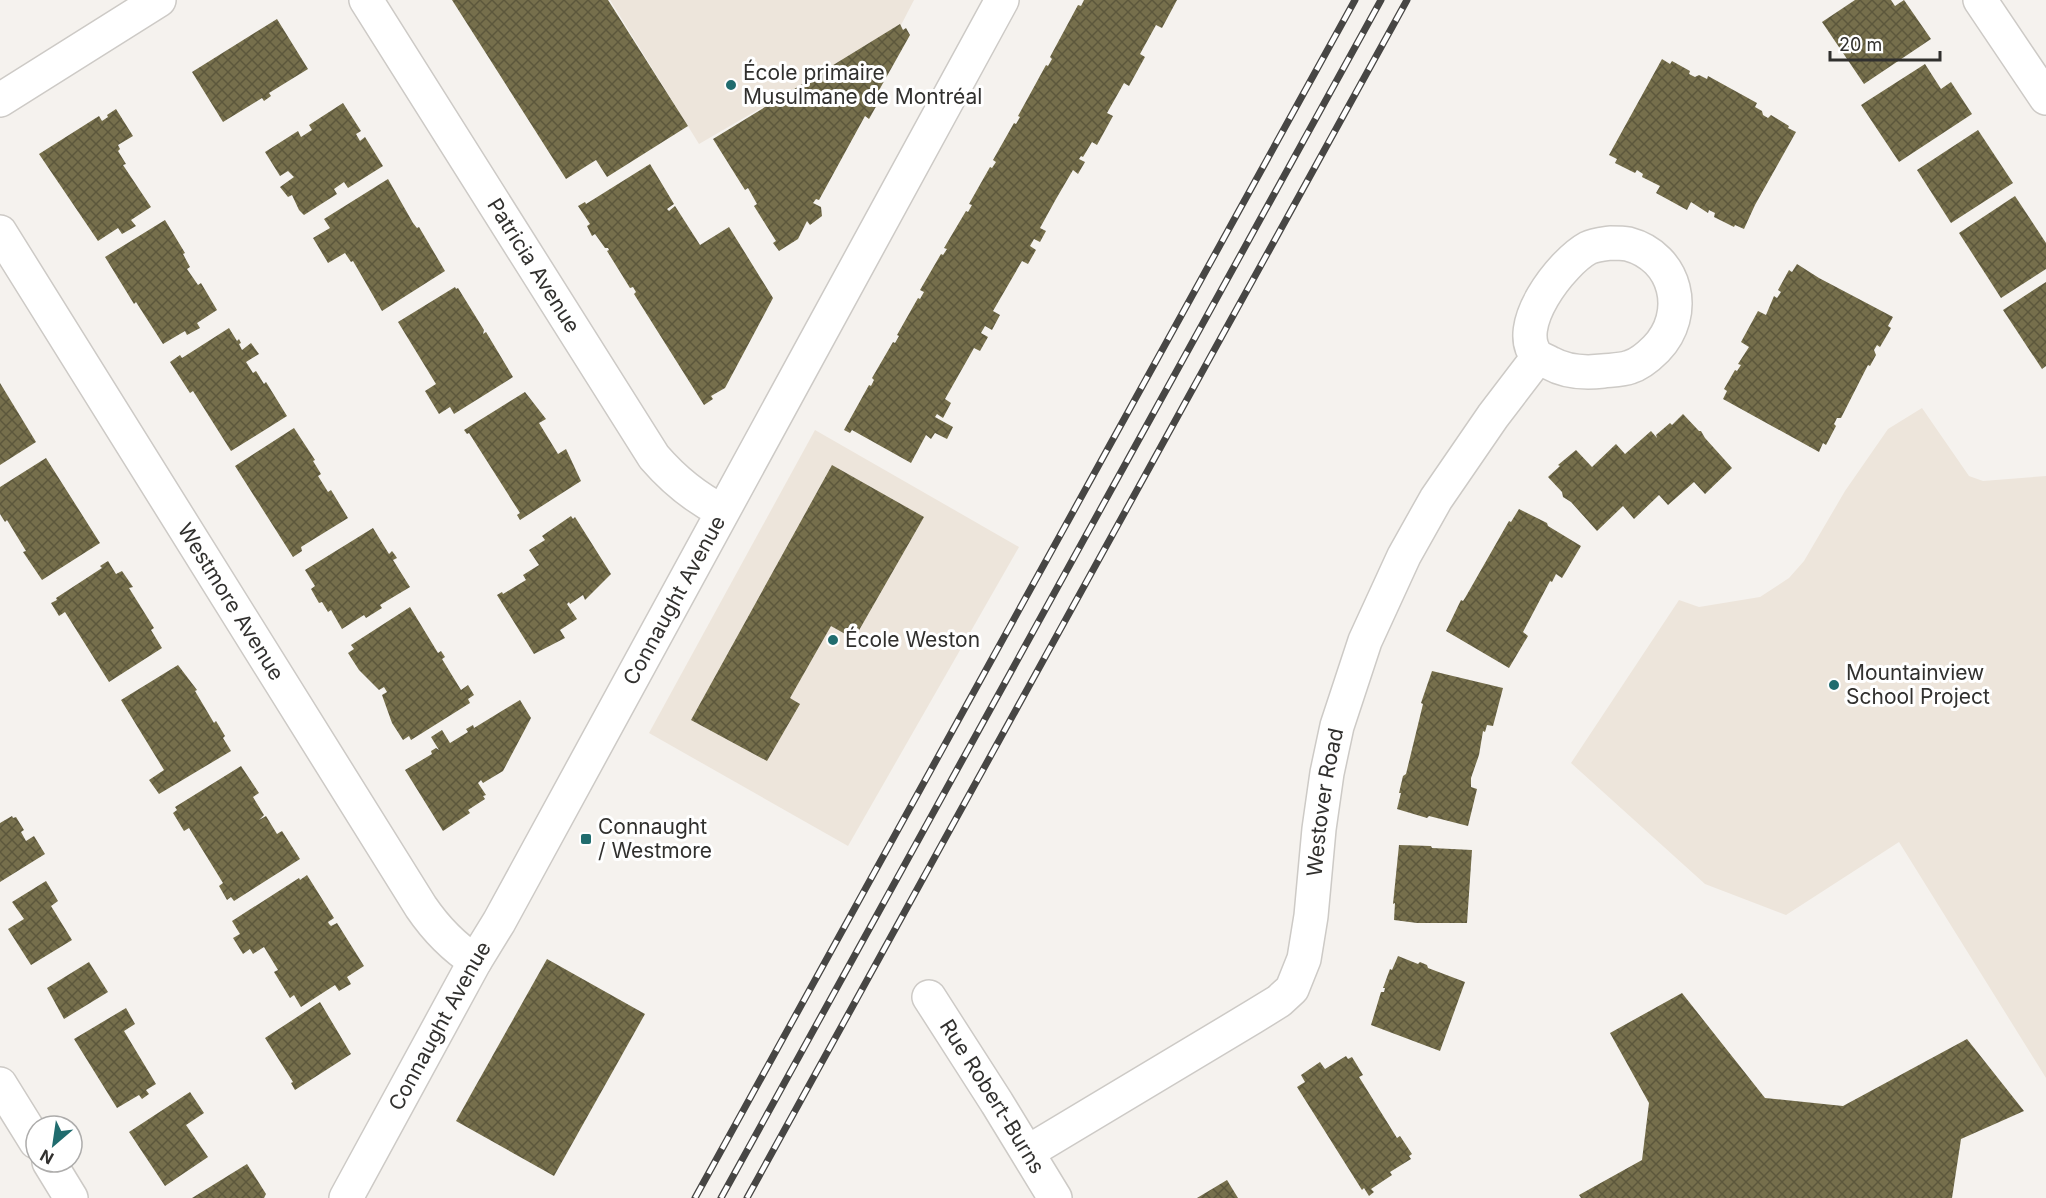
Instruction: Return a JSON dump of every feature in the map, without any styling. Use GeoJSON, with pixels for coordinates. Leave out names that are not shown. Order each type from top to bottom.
{"type":"FeatureCollection","features":[{"type":"Feature","properties":{"kind":"street"},"geometry":{"type":"LineString","coordinates":[[0,100],[159,0]]}},
{"type":"Feature","properties":{"kind":"street","name":"Patricia Avenue"},"geometry":{"type":"LineString","coordinates":[[366,0],[654,457],[682,484],[722,511]]}},
{"type":"Feature","properties":{"kind":"street","name":"Connaught Avenue"},"geometry":{"type":"LineString","coordinates":[[346,1198],[475,961],[500,922],[1002,0]]}},
{"type":"Feature","properties":{"kind":"street"},"geometry":{"type":"LineString","coordinates":[[1980,0],[2046,98]]}},
{"type":"Feature","properties":{"kind":"street","name":"Westmore Avenue"},"geometry":{"type":"LineString","coordinates":[[0,232],[421,907],[436,929],[461,952],[475,961]]}},
{"type":"Feature","properties":{"kind":"street"},"geometry":{"type":"LineString","coordinates":[[1610,243],[1629,244],[1648,254],[1670,278],[1676,299],[1676,313],[1671,327],[1663,342],[1640,362],[1631,367],[1591,372],[1573,371],[1554,366],[1538,357],[1530,342],[1529,328],[1535,311],[1561,271],[1575,257],[1590,247],[1610,243]]}},
{"type":"Feature","properties":{"kind":"street","name":"Westover Road"},"geometry":{"type":"LineString","coordinates":[[1028,1152],[1262,1012],[1292,989],[1304,959],[1326,785],[1337,726],[1365,641],[1404,556],[1436,500],[1493,416],[1538,357]]}},
{"type":"Feature","properties":{"kind":"street","name":"Rue Robert-Burns"},"geometry":{"type":"LineString","coordinates":[[929,997],[1055,1198]]}},
{"type":"Feature","properties":{"kind":"street"},"geometry":{"type":"LineString","coordinates":[[0,1084],[24,1123]]}},
{"type":"Feature","properties":{"kind":"street"},"geometry":{"type":"LineString","coordinates":[[56,1174],[71,1198]]}},
{"type":"Feature","properties":{"kind":"shaded area","name":"École primaire Musulmane de Montréal"},"geometry":{"type":"Polygon","coordinates":[[[610,0],[914,0],[900,27],[699,144],[610,0]]]}},
{"type":"Feature","properties":{"kind":"shaded area","name":"Mountainview School Project"},"geometry":{"type":"Polygon","coordinates":[[[1922,408],[1969,476],[1983,481],[2046,476],[2046,1078],[1899,842],[1786,915],[1705,884],[1571,763],[1679,600],[1699,607],[1760,597],[1789,578],[1804,561],[1845,491],[1888,429],[1922,408]]]}},
{"type":"Feature","properties":{"kind":"shaded area","name":"École Weston"},"geometry":{"type":"Polygon","coordinates":[[[815,430],[1019,547],[848,846],[649,733],[815,430]]]}},
{"type":"Feature","properties":{"kind":"building"},"geometry":{"type":"Polygon","coordinates":[[[452,0],[608,0],[688,126],[607,177],[596,160],[566,179],[452,0]]]}},
{"type":"Feature","properties":{"kind":"building"},"geometry":{"type":"Polygon","coordinates":[[[1084,0],[1177,0],[1162,28],[1156,25],[1140,54],[1145,57],[1129,86],[1124,83],[1107,113],[1113,116],[1097,145],[1092,142],[1083,157],[1081,156],[1079,159],[1085,162],[1078,174],[1073,170],[1056,199],[1040,228],[1046,231],[1040,242],[1034,239],[1030,246],[1036,250],[1028,264],[1022,261],[993,311],[1000,315],[992,330],[985,326],[981,333],[988,337],[980,351],[974,348],[945,399],[951,403],[943,418],[937,414],[935,417],[953,427],[947,439],[935,433],[931,439],[926,435],[911,463],[852,430],[850,433],[844,430],[869,385],[871,386],[874,380],[872,378],[893,342],[895,343],[899,336],[897,335],[918,298],[920,299],[924,292],[920,290],[941,254],[943,255],[947,249],[944,248],[972,205],[969,204],[990,167],[992,168],[996,162],[993,160],[1014,123],[1016,124],[1020,117],[1018,116],[1046,65],[1048,66],[1052,59],[1050,57],[1078,5],[1081,6],[1084,0]]]}},
{"type":"Feature","properties":{"kind":"building"},"geometry":{"type":"Polygon","coordinates":[[[1855,0],[1891,0],[1895,6],[1904,0],[1931,39],[1864,84],[1822,22],[1855,0]]]}},
{"type":"Feature","properties":{"kind":"building"},"geometry":{"type":"Polygon","coordinates":[[[277,19],[308,69],[269,93],[271,96],[264,101],[262,98],[223,122],[192,72],[277,19]]]}},
{"type":"Feature","properties":{"kind":"building"},"geometry":{"type":"Polygon","coordinates":[[[900,24],[903,30],[906,28],[910,35],[873,101],[878,103],[869,119],[865,116],[819,200],[816,199],[813,203],[821,207],[822,216],[810,225],[807,221],[798,239],[779,251],[773,243],[776,241],[754,206],[757,204],[748,188],[745,190],[713,139],[900,24]]]}},
{"type":"Feature","properties":{"kind":"building"},"geometry":{"type":"Polygon","coordinates":[[[1662,59],[1670,64],[1672,61],[1690,71],[1689,74],[1695,77],[1699,75],[1707,79],[1708,76],[1757,103],[1755,107],[1762,111],[1763,115],[1768,118],[1771,115],[1796,132],[1744,229],[1735,225],[1734,227],[1714,217],[1715,213],[1709,210],[1708,213],[1691,202],[1687,210],[1656,193],[1660,186],[1642,177],[1643,174],[1637,170],[1635,173],[1615,163],[1617,159],[1609,155],[1662,59]]]}},
{"type":"Feature","properties":{"kind":"building"},"geometry":{"type":"Polygon","coordinates":[[[1925,64],[1941,89],[1951,82],[1972,114],[1899,162],[1861,105],[1925,64]]]}},
{"type":"Feature","properties":{"kind":"building"},"geometry":{"type":"Polygon","coordinates":[[[343,103],[361,131],[356,134],[360,141],[365,137],[383,166],[348,188],[344,182],[334,189],[337,194],[304,215],[292,195],[288,197],[280,187],[294,177],[288,171],[280,176],[265,152],[298,131],[301,137],[312,130],[309,125],[343,103]]]}},
{"type":"Feature","properties":{"kind":"building"},"geometry":{"type":"Polygon","coordinates":[[[116,109],[133,136],[118,145],[120,149],[118,151],[126,164],[123,165],[151,207],[131,220],[136,226],[122,234],[118,228],[98,241],[39,154],[99,116],[102,121],[116,109]]]}},
{"type":"Feature","properties":{"kind":"building"},"geometry":{"type":"Polygon","coordinates":[[[1978,130],[2013,183],[1951,223],[1917,170],[1978,130]]]}},
{"type":"Feature","properties":{"kind":"building"},"geometry":{"type":"Polygon","coordinates":[[[650,164],[674,204],[667,209],[669,211],[675,206],[700,245],[729,227],[773,298],[725,388],[711,396],[713,399],[704,405],[634,294],[636,292],[633,287],[630,288],[607,251],[608,248],[605,248],[595,234],[592,236],[587,226],[590,224],[578,206],[585,202],[586,204],[650,164]]]}},
{"type":"Feature","properties":{"kind":"building"},"geometry":{"type":"Polygon","coordinates":[[[388,179],[413,223],[417,228],[419,227],[445,271],[382,311],[353,261],[351,262],[345,253],[328,263],[313,238],[330,228],[324,219],[388,179]]]}},
{"type":"Feature","properties":{"kind":"building"},"geometry":{"type":"Polygon","coordinates":[[[2015,196],[2046,243],[2046,269],[2001,298],[1959,233],[2015,196]]]}},
{"type":"Feature","properties":{"kind":"building"},"geometry":{"type":"Polygon","coordinates":[[[165,220],[185,253],[183,254],[190,267],[187,269],[198,285],[201,283],[217,310],[197,323],[200,328],[187,335],[185,331],[163,344],[136,302],[134,304],[105,257],[165,220]]]}},
{"type":"Feature","properties":{"kind":"building"},"geometry":{"type":"Polygon","coordinates":[[[1797,264],[1893,317],[1888,326],[1891,328],[1880,347],[1877,345],[1874,350],[1876,355],[1870,366],[1868,365],[1841,418],[1837,418],[1834,424],[1836,426],[1826,445],[1823,443],[1819,452],[1723,399],[1727,391],[1724,389],[1735,370],[1737,371],[1741,365],[1738,364],[1749,347],[1741,342],[1758,311],[1766,315],[1774,296],[1777,298],[1781,292],[1778,290],[1789,270],[1792,272],[1797,264]]]}},
{"type":"Feature","properties":{"kind":"building"},"geometry":{"type":"Polygon","coordinates":[[[2046,282],[2046,366],[2042,369],[2003,310],[2046,282]]]}},
{"type":"Feature","properties":{"kind":"building"},"geometry":{"type":"Polygon","coordinates":[[[455,287],[458,288],[484,330],[483,334],[486,332],[513,377],[454,414],[450,407],[439,414],[425,391],[436,384],[398,322],[455,287]]]}},
{"type":"Feature","properties":{"kind":"building"},"geometry":{"type":"Polygon","coordinates":[[[229,328],[237,341],[239,339],[242,350],[251,343],[259,354],[246,362],[253,373],[256,371],[264,384],[266,382],[287,416],[231,451],[193,391],[190,393],[170,362],[180,355],[182,358],[229,328]]]}},
{"type":"Feature","properties":{"kind":"building"},"geometry":{"type":"Polygon","coordinates":[[[0,383],[36,442],[0,465],[0,383]]]}},
{"type":"Feature","properties":{"kind":"building"},"geometry":{"type":"Polygon","coordinates":[[[525,392],[546,419],[539,423],[558,454],[566,449],[581,481],[520,520],[517,515],[520,513],[469,433],[467,434],[464,430],[525,392]]]}},
{"type":"Feature","properties":{"kind":"building"},"geometry":{"type":"Polygon","coordinates":[[[1683,414],[1701,431],[1732,468],[1705,494],[1694,482],[1668,505],[1659,495],[1634,519],[1623,506],[1597,531],[1571,502],[1563,497],[1562,492],[1548,477],[1576,450],[1592,467],[1616,444],[1625,454],[1651,431],[1657,438],[1656,435],[1670,423],[1672,425],[1683,414]]]}},
{"type":"Feature","properties":{"kind":"building"},"geometry":{"type":"Polygon","coordinates":[[[294,428],[315,460],[313,461],[321,474],[318,476],[328,492],[331,490],[348,518],[301,547],[302,551],[293,557],[235,466],[294,428]]]}},
{"type":"Feature","properties":{"kind":"building"},"geometry":{"type":"Polygon","coordinates":[[[46,458],[100,543],[42,580],[23,552],[26,551],[7,520],[5,522],[0,514],[0,487],[46,458]]]}},
{"type":"Feature","properties":{"kind":"building"},"geometry":{"type":"Polygon","coordinates":[[[832,465],[924,517],[854,639],[831,626],[790,698],[800,704],[767,761],[691,720],[832,465]]]}},
{"type":"Feature","properties":{"kind":"building"},"geometry":{"type":"Polygon","coordinates":[[[1519,509],[1547,523],[1548,526],[1581,546],[1562,578],[1556,574],[1552,582],[1550,581],[1523,632],[1528,636],[1509,668],[1446,631],[1461,600],[1465,598],[1509,521],[1511,522],[1519,509]]]}},
{"type":"Feature","properties":{"kind":"building"},"geometry":{"type":"Polygon","coordinates":[[[571,516],[573,519],[575,517],[611,574],[585,600],[583,595],[567,604],[577,619],[560,630],[565,638],[534,654],[497,595],[502,592],[503,594],[526,580],[523,575],[539,565],[529,550],[545,540],[542,536],[571,516]]]}},
{"type":"Feature","properties":{"kind":"building"},"geometry":{"type":"Polygon","coordinates":[[[373,528],[389,554],[392,551],[397,558],[393,560],[410,587],[380,605],[382,608],[366,618],[364,615],[342,629],[331,610],[328,612],[322,602],[319,603],[311,589],[315,586],[305,570],[373,528]]]}},
{"type":"Feature","properties":{"kind":"building"},"geometry":{"type":"Polygon","coordinates":[[[108,561],[116,574],[122,571],[133,587],[129,588],[154,628],[151,630],[162,648],[109,682],[65,612],[59,616],[51,603],[102,568],[100,566],[108,561]]]}},
{"type":"Feature","properties":{"kind":"building"},"geometry":{"type":"Polygon","coordinates":[[[410,607],[438,653],[441,651],[445,657],[442,659],[461,690],[468,685],[474,695],[468,699],[470,703],[411,740],[409,736],[403,740],[392,723],[382,695],[387,692],[384,687],[379,690],[359,670],[348,653],[354,649],[351,645],[410,607]]]}},
{"type":"Feature","properties":{"kind":"building"},"geometry":{"type":"Polygon","coordinates":[[[178,665],[197,690],[195,691],[214,723],[216,721],[225,736],[223,738],[231,751],[159,794],[149,780],[164,770],[121,700],[178,665]]]}},
{"type":"Feature","properties":{"kind":"building"},"geometry":{"type":"Polygon","coordinates":[[[1432,671],[1503,688],[1493,726],[1487,725],[1485,732],[1483,731],[1479,755],[1471,778],[1471,787],[1477,789],[1468,826],[1397,809],[1403,776],[1406,774],[1423,704],[1421,703],[1432,671]]]}},
{"type":"Feature","properties":{"kind":"building"},"geometry":{"type":"Polygon","coordinates":[[[520,700],[531,718],[503,771],[483,783],[481,780],[478,783],[486,795],[483,796],[485,799],[468,810],[470,813],[443,831],[405,770],[432,754],[431,751],[436,748],[439,750],[431,737],[442,730],[450,743],[468,732],[466,729],[473,725],[474,728],[520,700]]]}},
{"type":"Feature","properties":{"kind":"building"},"geometry":{"type":"Polygon","coordinates":[[[241,766],[259,793],[253,797],[264,815],[259,820],[266,816],[277,834],[282,831],[300,859],[234,901],[231,897],[227,900],[219,886],[223,883],[189,828],[184,831],[173,813],[177,810],[175,807],[241,766]]]}},
{"type":"Feature","properties":{"kind":"building"},"geometry":{"type":"Polygon","coordinates":[[[12,816],[16,817],[24,830],[21,832],[26,841],[34,836],[45,854],[0,882],[0,823],[12,816]]]}},
{"type":"Feature","properties":{"kind":"building"},"geometry":{"type":"Polygon","coordinates":[[[1399,845],[1472,850],[1467,923],[1417,923],[1394,920],[1395,903],[1393,904],[1399,845]]]}},
{"type":"Feature","properties":{"kind":"building"},"geometry":{"type":"Polygon","coordinates":[[[307,875],[334,918],[328,922],[329,924],[331,926],[337,923],[364,966],[347,977],[351,984],[339,991],[335,985],[301,1007],[294,995],[290,998],[274,972],[278,970],[264,947],[253,954],[250,949],[243,954],[233,938],[240,934],[232,921],[307,875]]]}},
{"type":"Feature","properties":{"kind":"building"},"geometry":{"type":"Polygon","coordinates":[[[46,881],[58,901],[51,906],[72,940],[31,965],[8,929],[24,919],[12,902],[46,881]]]}},
{"type":"Feature","properties":{"kind":"building"},"geometry":{"type":"Polygon","coordinates":[[[1398,956],[1418,964],[1420,962],[1428,968],[1465,982],[1440,1051],[1371,1025],[1390,969],[1392,970],[1398,956]]]}},
{"type":"Feature","properties":{"kind":"building"},"geometry":{"type":"Polygon","coordinates":[[[547,959],[645,1014],[554,1176],[456,1121],[547,959]]]}},
{"type":"Feature","properties":{"kind":"building"},"geometry":{"type":"Polygon","coordinates":[[[89,962],[108,992],[64,1019],[47,988],[89,962]]]}},
{"type":"Feature","properties":{"kind":"building"},"geometry":{"type":"Polygon","coordinates":[[[1682,993],[1765,1098],[1843,1106],[1967,1039],[2024,1111],[1961,1139],[1952,1198],[1581,1198],[1579,1195],[1642,1160],[1649,1103],[1610,1033],[1682,993]]]}},
{"type":"Feature","properties":{"kind":"building"},"geometry":{"type":"Polygon","coordinates":[[[320,1002],[351,1054],[295,1090],[291,1083],[293,1082],[265,1038],[320,1002]]]}},
{"type":"Feature","properties":{"kind":"building"},"geometry":{"type":"Polygon","coordinates":[[[126,1008],[135,1024],[124,1031],[156,1084],[146,1090],[149,1094],[142,1099],[139,1095],[117,1108],[74,1039],[126,1008]]]}},
{"type":"Feature","properties":{"kind":"building"},"geometry":{"type":"Polygon","coordinates":[[[1346,1056],[1348,1059],[1352,1057],[1363,1075],[1359,1077],[1397,1138],[1400,1136],[1412,1154],[1409,1156],[1411,1159],[1390,1172],[1392,1175],[1371,1189],[1374,1192],[1369,1196],[1364,1188],[1362,1190],[1297,1087],[1305,1082],[1301,1075],[1320,1062],[1325,1069],[1346,1056]]]}},
{"type":"Feature","properties":{"kind":"building"},"geometry":{"type":"Polygon","coordinates":[[[190,1092],[204,1113],[186,1125],[208,1157],[165,1186],[129,1132],[190,1092]]]}},
{"type":"Feature","properties":{"kind":"building"},"geometry":{"type":"Polygon","coordinates":[[[247,1164],[266,1194],[264,1198],[192,1198],[247,1164]]]}},
{"type":"Feature","properties":{"kind":"building"},"geometry":{"type":"Polygon","coordinates":[[[1227,1180],[1238,1198],[1197,1198],[1227,1180]]]}},
{"type":"Feature","properties":{"kind":"railway"},"geometry":{"type":"LineString","coordinates":[[695,1198],[1355,0]]}},
{"type":"Feature","properties":{"kind":"railway"},"geometry":{"type":"LineString","coordinates":[[721,1198],[1381,0]]}},
{"type":"Feature","properties":{"kind":"railway"},"geometry":{"type":"LineString","coordinates":[[747,1198],[1407,0]]}},
{"type":"Feature","properties":{"kind":"place","name":"École primaire Musulmane de Montréal"},"geometry":{"type":"Point","coordinates":[731,85]}},
{"type":"Feature","properties":{"kind":"place","name":"École Weston"},"geometry":{"type":"Point","coordinates":[833,640]}},
{"type":"Feature","properties":{"kind":"place","name":"Mountainview School Project"},"geometry":{"type":"Point","coordinates":[1834,685]}},
{"type":"Feature","properties":{"kind":"place","name":"Connaught / Westmore"},"geometry":{"type":"Point","coordinates":[586,839]}}]}
